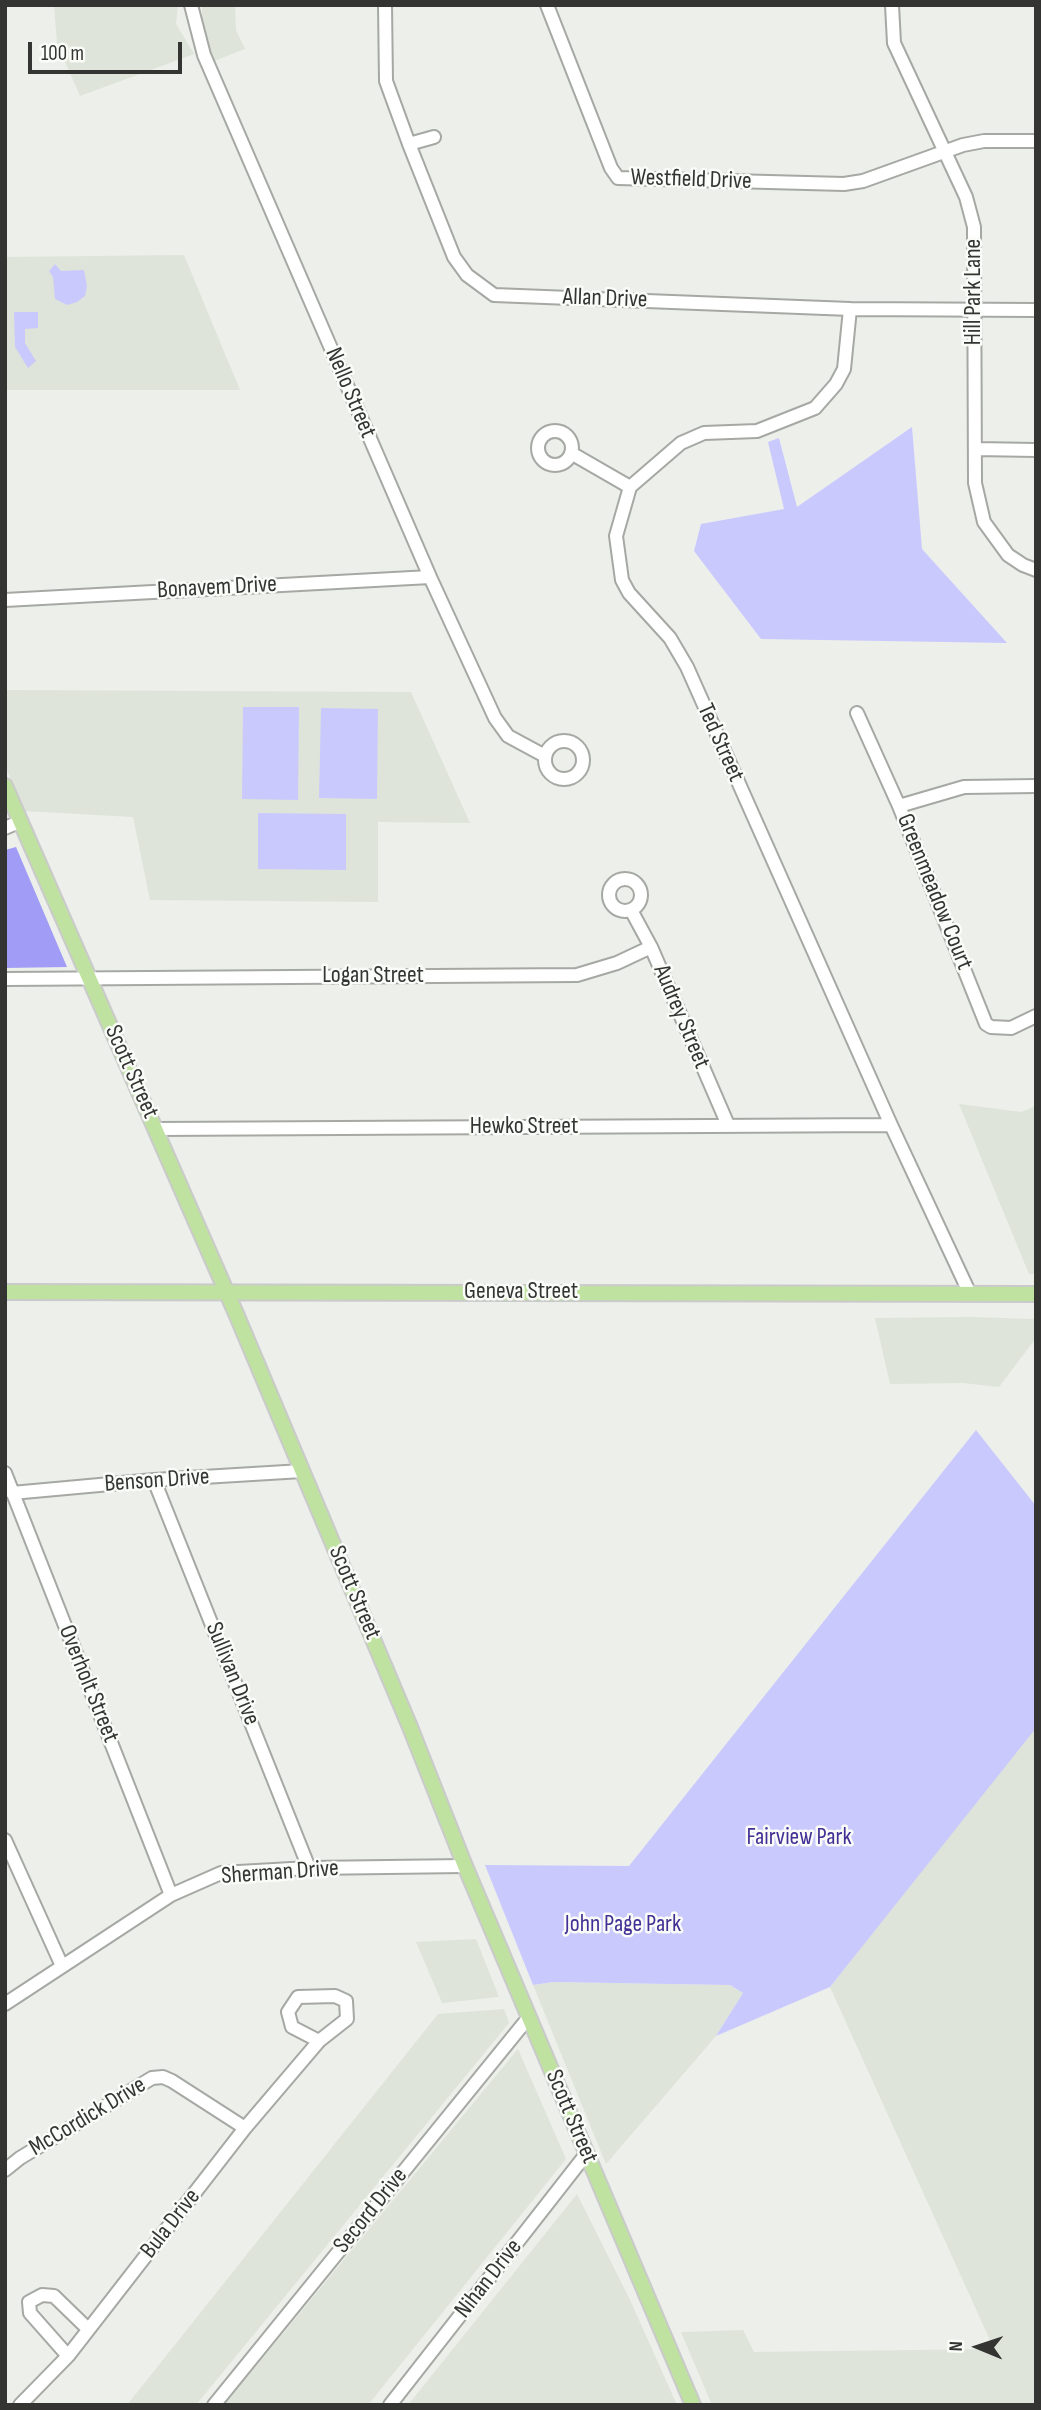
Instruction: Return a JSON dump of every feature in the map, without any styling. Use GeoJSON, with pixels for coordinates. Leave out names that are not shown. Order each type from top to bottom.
{"type":"FeatureCollection","features":[{"type":"Feature","properties":{"kind":"main road","name":"Scott Street"},"geometry":{"type":"LineString","coordinates":[[5,786],[227,1291],[411,1727],[465,1866],[693,2405]]}},
{"type":"Feature","properties":{"kind":"main road","name":"Geneva Street"},"geometry":{"type":"LineString","coordinates":[[5,1292],[1036,1294]]}},
{"type":"Feature","properties":{"kind":"street","name":"Nello Street"},"geometry":{"type":"LineString","coordinates":[[191,5],[204,55],[430,577],[495,718],[508,736],[545,756]]}},
{"type":"Feature","properties":{"kind":"street","name":"Allan Drive"},"geometry":{"type":"LineString","coordinates":[[385,5],[386,81],[409,145],[454,257],[467,275],[494,295],[849,309],[1036,310]]}},
{"type":"Feature","properties":{"kind":"street","name":"Westfield Drive"},"geometry":{"type":"LineString","coordinates":[[547,5],[611,168],[618,178],[844,184],[863,181],[945,151]]}},
{"type":"Feature","properties":{"kind":"street","name":"Hill Park Lane"},"geometry":{"type":"LineString","coordinates":[[892,5],[894,43],[966,197],[974,227],[975,483],[984,522],[1008,555],[1036,570]]}},
{"type":"Feature","properties":{"kind":"street"},"geometry":{"type":"LineString","coordinates":[[409,145],[434,136]]}},
{"type":"Feature","properties":{"kind":"street"},"geometry":{"type":"LineString","coordinates":[[945,151],[984,141],[1036,141]]}},
{"type":"Feature","properties":{"kind":"street"},"geometry":{"type":"LineString","coordinates":[[571,453],[630,487],[681,443],[704,433],[757,431],[815,408],[845,369],[849,309]]}},
{"type":"Feature","properties":{"kind":"street"},"geometry":{"type":"LineString","coordinates":[[976,449],[1036,450]]}},
{"type":"Feature","properties":{"kind":"street","name":"Ted Street"},"geometry":{"type":"LineString","coordinates":[[630,487],[616,536],[622,580],[629,593],[670,638],[687,667],[891,1125],[970,1294]]}},
{"type":"Feature","properties":{"kind":"street","name":"Bonavem Drive"},"geometry":{"type":"LineString","coordinates":[[5,600],[430,577]]}},
{"type":"Feature","properties":{"kind":"street","name":"Greenmeadow Court"},"geometry":{"type":"LineString","coordinates":[[857,713],[899,806],[986,1024],[991,1027],[1011,1028],[1036,1016]]}},
{"type":"Feature","properties":{"kind":"street"},"geometry":{"type":"LineString","coordinates":[[899,806],[964,787],[1036,786]]}},
{"type":"Feature","properties":{"kind":"street"},"geometry":{"type":"LineString","coordinates":[[5,828],[21,821]]}},
{"type":"Feature","properties":{"kind":"street","name":"Audrey Street"},"geometry":{"type":"LineString","coordinates":[[631,910],[651,947],[728,1125]]}},
{"type":"Feature","properties":{"kind":"street","name":"Logan Street"},"geometry":{"type":"LineString","coordinates":[[5,979],[577,975],[617,963],[651,947]]}},
{"type":"Feature","properties":{"kind":"street","name":"Hewko Street"},"geometry":{"type":"LineString","coordinates":[[157,1129],[891,1125]]}},
{"type":"Feature","properties":{"kind":"street","name":"Benson Drive"},"geometry":{"type":"LineString","coordinates":[[12,1493],[154,1479],[302,1471]]}},
{"type":"Feature","properties":{"kind":"street","name":"Overholt Street"},"geometry":{"type":"LineString","coordinates":[[5,1473],[171,1895]]}},
{"type":"Feature","properties":{"kind":"street","name":"Sullivan Drive"},"geometry":{"type":"LineString","coordinates":[[154,1479],[309,1868]]}},
{"type":"Feature","properties":{"kind":"street"},"geometry":{"type":"LineString","coordinates":[[5,1840],[62,1966]]}},
{"type":"Feature","properties":{"kind":"street","name":"Sherman Drive"},"geometry":{"type":"LineString","coordinates":[[5,2004],[171,1895],[220,1872],[465,1866]]}},
{"type":"Feature","properties":{"kind":"street","name":"Bula Drive"},"geometry":{"type":"LineString","coordinates":[[20,2405],[68,2356],[245,2128],[319,2041],[346,2019],[346,2001],[335,1996],[298,1997],[288,2012],[292,2027],[319,2041]]}},
{"type":"Feature","properties":{"kind":"street","name":"Secord Drive"},"geometry":{"type":"LineString","coordinates":[[214,2405],[529,2017]]}},
{"type":"Feature","properties":{"kind":"street","name":"McCordick Drive"},"geometry":{"type":"LineString","coordinates":[[5,2170],[20,2158],[152,2078],[163,2077],[172,2081],[245,2128]]}},
{"type":"Feature","properties":{"kind":"street","name":"Nihan Drive"},"geometry":{"type":"LineString","coordinates":[[390,2405],[587,2154]]}},
{"type":"Feature","properties":{"kind":"street"},"geometry":{"type":"LineString","coordinates":[[68,2356],[30,2313],[29,2302],[42,2295],[54,2296],[88,2329]]}},
{"type":"Feature","properties":{"kind":"shaded area"},"geometry":{"type":"Polygon","coordinates":[[[54,5],[178,5],[176,24],[194,54],[80,96],[57,43],[54,5]]]}},
{"type":"Feature","properties":{"kind":"shaded area"},"geometry":{"type":"Polygon","coordinates":[[[202,5],[235,5],[236,30],[245,49],[214,61],[202,27],[202,5]]]}},
{"type":"Feature","properties":{"kind":"shaded area"},"geometry":{"type":"Polygon","coordinates":[[[184,255],[240,390],[5,390],[5,257],[184,255]]]}},
{"type":"Feature","properties":{"kind":"shaded area"},"geometry":{"type":"Polygon","coordinates":[[[5,690],[411,692],[470,823],[378,822],[378,902],[150,900],[133,817],[24,811],[5,765],[5,690]]]}},
{"type":"Feature","properties":{"kind":"shaded area"},"geometry":{"type":"Polygon","coordinates":[[[16,847],[67,967],[5,968],[5,850],[16,847]]]}},
{"type":"Feature","properties":{"kind":"shaded area"},"geometry":{"type":"Polygon","coordinates":[[[959,1104],[1021,1112],[1036,1106],[1036,1274],[1029,1274],[959,1104]]]}},
{"type":"Feature","properties":{"kind":"shaded area"},"geometry":{"type":"Polygon","coordinates":[[[875,1318],[1036,1319],[1036,1338],[999,1387],[963,1383],[890,1384],[875,1318]]]}},
{"type":"Feature","properties":{"kind":"shaded area"},"geometry":{"type":"Polygon","coordinates":[[[1036,1723],[1036,2405],[712,2405],[681,2332],[743,2330],[754,2352],[994,2349],[830,1987],[1036,1723]]]}},
{"type":"Feature","properties":{"kind":"shaded area"},"geometry":{"type":"Polygon","coordinates":[[[476,1939],[499,1997],[442,2003],[416,1942],[476,1939]]]}},
{"type":"Feature","properties":{"kind":"shaded area"},"geometry":{"type":"Polygon","coordinates":[[[553,1982],[730,1985],[743,1993],[716,2036],[606,2164],[533,1985],[553,1982]]]}},
{"type":"Feature","properties":{"kind":"shaded area"},"geometry":{"type":"Polygon","coordinates":[[[504,2009],[509,2023],[196,2405],[127,2405],[438,2014],[504,2009]]]}},
{"type":"Feature","properties":{"kind":"shaded area"},"geometry":{"type":"Polygon","coordinates":[[[518,2049],[566,2159],[368,2405],[224,2405],[518,2049]]]}},
{"type":"Feature","properties":{"kind":"shaded area"},"geometry":{"type":"Polygon","coordinates":[[[577,2194],[631,2302],[677,2405],[408,2405],[577,2194]]]}},
{"type":"Feature","properties":{"kind":"green space"},"geometry":{"type":"Polygon","coordinates":[[[55,264],[61,271],[84,270],[87,286],[85,296],[77,302],[67,305],[55,299],[53,277],[49,271],[55,264]]]}},
{"type":"Feature","properties":{"kind":"green space"},"geometry":{"type":"Polygon","coordinates":[[[14,312],[38,312],[38,328],[25,329],[25,343],[36,361],[28,368],[15,347],[14,312]]]}},
{"type":"Feature","properties":{"kind":"green space"},"geometry":{"type":"Polygon","coordinates":[[[912,427],[922,549],[1007,643],[761,639],[694,551],[701,524],[784,509],[768,442],[779,438],[797,507],[912,427]]]}},
{"type":"Feature","properties":{"kind":"green space"},"geometry":{"type":"Polygon","coordinates":[[[243,707],[299,707],[298,800],[242,799],[243,707]]]}},
{"type":"Feature","properties":{"kind":"green space"},"geometry":{"type":"Polygon","coordinates":[[[321,708],[378,709],[377,799],[319,798],[321,708]]]}},
{"type":"Feature","properties":{"kind":"green space"},"geometry":{"type":"Polygon","coordinates":[[[258,813],[346,814],[346,870],[258,869],[258,813]]]}},
{"type":"Feature","properties":{"kind":"green space","name":"Fairview Park"},"geometry":{"type":"Polygon","coordinates":[[[976,1430],[1036,1506],[1036,1728],[830,1987],[716,2036],[743,1993],[730,1985],[553,1982],[533,1985],[485,1865],[629,1866],[976,1430]]]}},
{"type":"Feature","properties":{"kind":"park label","name":"John Page Park"},"geometry":{"type":"Point","coordinates":[623,1925]}}]}
